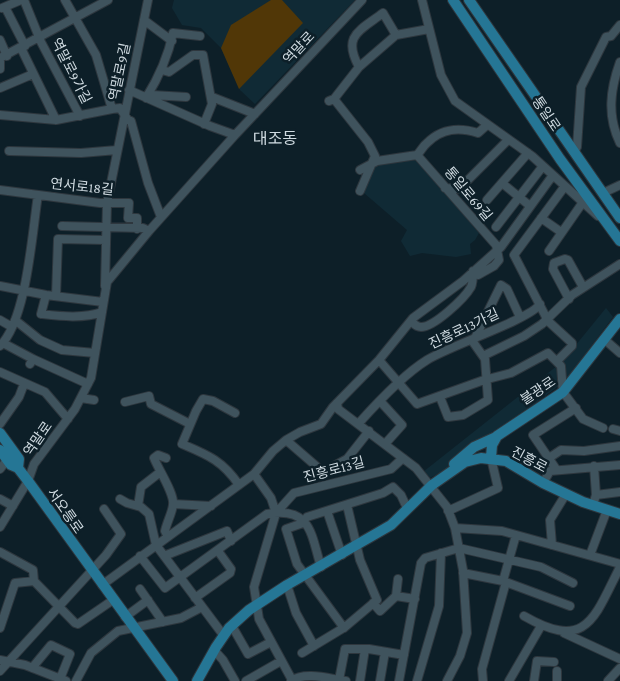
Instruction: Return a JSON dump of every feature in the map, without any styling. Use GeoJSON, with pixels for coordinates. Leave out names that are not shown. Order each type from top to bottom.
{"type":"FeatureCollection","features":[{"type":"Feature","properties":{"kind":"main road","name":"통일로"},"geometry":{"type":"LineString","coordinates":[[453,0],[604,221],[620,241]]}},
{"type":"Feature","properties":{"kind":"main road","name":"통일로"},"geometry":{"type":"LineString","coordinates":[[469,0],[620,218]]}},
{"type":"Feature","properties":{"kind":"main road","name":"불광로"},"geometry":{"type":"LineString","coordinates":[[450,473],[457,460],[474,447],[497,436],[563,392],[620,319]]}},
{"type":"Feature","properties":{"kind":"main road","name":"서오릉로"},"geometry":{"type":"LineString","coordinates":[[0,433],[19,459],[18,468]]}},
{"type":"Feature","properties":{"kind":"main road"},"geometry":{"type":"LineString","coordinates":[[491,458],[492,445],[497,436]]}},
{"type":"Feature","properties":{"kind":"main road","name":"서오릉로"},"geometry":{"type":"LineString","coordinates":[[0,450],[3,464],[18,468],[90,570],[173,681]]}},
{"type":"Feature","properties":{"kind":"main road","name":"진흥로"},"geometry":{"type":"LineString","coordinates":[[197,681],[224,636],[256,604],[391,525],[432,485],[465,462],[491,458],[506,461],[566,494],[620,514]]}},
{"type":"Feature","properties":{"kind":"street"},"geometry":{"type":"LineString","coordinates":[[22,0],[2,8],[23,47],[56,120]]}},
{"type":"Feature","properties":{"kind":"street","name":"역말로9가길"},"geometry":{"type":"LineString","coordinates":[[22,0],[41,42],[80,116]]}},
{"type":"Feature","properties":{"kind":"street","name":"역말로9가길"},"geometry":{"type":"LineString","coordinates":[[65,0],[96,55],[112,109]]}},
{"type":"Feature","properties":{"kind":"street"},"geometry":{"type":"LineString","coordinates":[[2,58],[108,0]]}},
{"type":"Feature","properties":{"kind":"street","name":"역말로9길"},"geometry":{"type":"LineString","coordinates":[[105,288],[107,203],[148,0]]}},
{"type":"Feature","properties":{"kind":"street","name":"역말로"},"geometry":{"type":"LineString","coordinates":[[0,527],[28,481],[34,464],[68,419],[91,378],[107,282],[161,217],[362,0]]}},
{"type":"Feature","properties":{"kind":"street"},"geometry":{"type":"LineString","coordinates":[[422,0],[441,75],[455,101],[543,166],[604,221]]}},
{"type":"Feature","properties":{"kind":"street"},"geometry":{"type":"LineString","coordinates":[[359,67],[350,49],[352,41],[369,22],[383,13],[396,35]]}},
{"type":"Feature","properties":{"kind":"street"},"geometry":{"type":"LineString","coordinates":[[144,20],[172,41]]}},
{"type":"Feature","properties":{"kind":"street","name":"통일로"},"geometry":{"type":"LineString","coordinates":[[574,152],[577,147],[581,87],[606,37],[610,36],[620,25]]}},
{"type":"Feature","properties":{"kind":"street"},"geometry":{"type":"LineString","coordinates":[[360,191],[375,156],[368,142],[332,100],[359,67],[396,35],[430,29]]}},
{"type":"Feature","properties":{"kind":"street"},"geometry":{"type":"LineString","coordinates":[[146,98],[162,70],[173,33],[200,36]]}},
{"type":"Feature","properties":{"kind":"street"},"geometry":{"type":"LineString","coordinates":[[0,40],[2,58],[0,69]]}},
{"type":"Feature","properties":{"kind":"street"},"geometry":{"type":"LineString","coordinates":[[162,70],[170,72],[193,55],[203,55],[212,97],[212,104],[204,124]]}},
{"type":"Feature","properties":{"kind":"street"},"geometry":{"type":"LineString","coordinates":[[620,62],[611,97],[610,116],[620,143]]}},
{"type":"Feature","properties":{"kind":"street"},"geometry":{"type":"LineString","coordinates":[[0,88],[34,74]]}},
{"type":"Feature","properties":{"kind":"street"},"geometry":{"type":"LineString","coordinates":[[130,90],[204,124],[236,135]]}},
{"type":"Feature","properties":{"kind":"street"},"geometry":{"type":"LineString","coordinates":[[146,98],[152,95],[186,98]]}},
{"type":"Feature","properties":{"kind":"street"},"geometry":{"type":"LineString","coordinates":[[212,97],[255,114]]}},
{"type":"Feature","properties":{"kind":"street","name":"역말로9가길"},"geometry":{"type":"LineString","coordinates":[[0,115],[56,120],[120,108],[124,115]]}},
{"type":"Feature","properties":{"kind":"street"},"geometry":{"type":"LineString","coordinates":[[124,115],[131,122],[148,183],[161,217]]}},
{"type":"Feature","properties":{"kind":"street"},"geometry":{"type":"LineString","coordinates":[[360,170],[377,161],[417,155],[427,143],[451,128],[464,128],[478,133],[487,125]]}},
{"type":"Feature","properties":{"kind":"street"},"geometry":{"type":"LineString","coordinates":[[445,188],[459,189],[508,140]]}},
{"type":"Feature","properties":{"kind":"street"},"geometry":{"type":"LineString","coordinates":[[10,151],[81,153],[117,150]]}},
{"type":"Feature","properties":{"kind":"street"},"geometry":{"type":"LineString","coordinates":[[487,200],[528,154]]}},
{"type":"Feature","properties":{"kind":"street","name":"통일로69길"},"geometry":{"type":"LineString","coordinates":[[417,155],[496,245],[499,260]]}},
{"type":"Feature","properties":{"kind":"street"},"geometry":{"type":"LineString","coordinates":[[496,227],[543,166]]}},
{"type":"Feature","properties":{"kind":"street"},"geometry":{"type":"LineString","coordinates":[[102,585],[254,474],[273,451],[286,440],[321,424],[337,403],[380,360],[411,321],[473,272],[496,250],[553,175]]}},
{"type":"Feature","properties":{"kind":"street"},"geometry":{"type":"LineString","coordinates":[[502,182],[530,206]]}},
{"type":"Feature","properties":{"kind":"street"},"geometry":{"type":"LineString","coordinates":[[603,193],[620,185]]}},
{"type":"Feature","properties":{"kind":"street"},"geometry":{"type":"LineString","coordinates":[[473,272],[478,275],[484,274],[499,260],[514,255],[565,186]]}},
{"type":"Feature","properties":{"kind":"street","name":"연서로18길"},"geometry":{"type":"LineString","coordinates":[[0,190],[107,203],[128,203],[128,218],[137,218],[138,229]]}},
{"type":"Feature","properties":{"kind":"street"},"geometry":{"type":"LineString","coordinates":[[38,195],[23,290],[13,324],[1,345],[32,361],[88,384]]}},
{"type":"Feature","properties":{"kind":"street"},"geometry":{"type":"LineString","coordinates":[[549,251],[583,202]]}},
{"type":"Feature","properties":{"kind":"street"},"geometry":{"type":"LineString","coordinates":[[541,218],[562,232]]}},
{"type":"Feature","properties":{"kind":"street"},"geometry":{"type":"LineString","coordinates":[[62,226],[106,226],[150,230]]}},
{"type":"Feature","properties":{"kind":"street"},"geometry":{"type":"LineString","coordinates":[[56,296],[58,239],[106,240]]}},
{"type":"Feature","properties":{"kind":"street"},"geometry":{"type":"LineString","coordinates":[[514,255],[548,318],[558,332],[572,343],[572,346],[557,361]]}},
{"type":"Feature","properties":{"kind":"street"},"geometry":{"type":"LineString","coordinates":[[569,299],[553,269],[554,263],[565,259],[568,260],[583,287]]}},
{"type":"Feature","properties":{"kind":"street"},"geometry":{"type":"LineString","coordinates":[[483,356],[524,336],[583,287],[620,264]]}},
{"type":"Feature","properties":{"kind":"street"},"geometry":{"type":"LineString","coordinates":[[411,321],[417,326],[423,327],[453,308],[472,286],[473,272]]}},
{"type":"Feature","properties":{"kind":"street"},"geometry":{"type":"LineString","coordinates":[[440,397],[448,417],[463,415],[488,400],[483,356],[473,342],[501,285],[507,289],[520,317]]}},
{"type":"Feature","properties":{"kind":"street"},"geometry":{"type":"LineString","coordinates":[[0,286],[46,295],[103,302]]}},
{"type":"Feature","properties":{"kind":"street"},"geometry":{"type":"LineString","coordinates":[[46,295],[41,314],[61,316],[96,315],[102,312]]}},
{"type":"Feature","properties":{"kind":"street","name":"진흥로13가길"},"geometry":{"type":"LineString","coordinates":[[359,423],[380,401],[426,360],[520,317],[538,308],[540,304]]}},
{"type":"Feature","properties":{"kind":"street"},"geometry":{"type":"LineString","coordinates":[[0,320],[13,324],[62,350],[95,353]]}},
{"type":"Feature","properties":{"kind":"street"},"geometry":{"type":"LineString","coordinates":[[604,339],[620,352]]}},
{"type":"Feature","properties":{"kind":"street"},"geometry":{"type":"LineString","coordinates":[[380,360],[417,404],[511,373],[548,353],[562,366],[563,392],[582,419],[603,428]]}},
{"type":"Feature","properties":{"kind":"street","name":"역말로"},"geometry":{"type":"LineString","coordinates":[[0,372],[45,392],[68,419]]}},
{"type":"Feature","properties":{"kind":"street"},"geometry":{"type":"LineString","coordinates":[[0,424],[19,397],[24,384]]}},
{"type":"Feature","properties":{"kind":"street"},"geometry":{"type":"LineString","coordinates":[[125,402],[149,396],[151,404],[190,424]]}},
{"type":"Feature","properties":{"kind":"street"},"geometry":{"type":"LineString","coordinates":[[81,398],[94,400]]}},
{"type":"Feature","properties":{"kind":"street"},"geometry":{"type":"LineString","coordinates":[[235,413],[212,400],[203,400],[182,444],[217,459],[240,485]]}},
{"type":"Feature","properties":{"kind":"street"},"geometry":{"type":"LineString","coordinates":[[380,401],[402,425],[385,444]]}},
{"type":"Feature","properties":{"kind":"street"},"geometry":{"type":"LineString","coordinates":[[337,403],[338,409],[404,458],[432,485],[448,511],[455,528],[463,573],[467,633],[460,656],[446,681]]}},
{"type":"Feature","properties":{"kind":"street"},"geometry":{"type":"LineString","coordinates":[[556,470],[533,435],[576,408]]}},
{"type":"Feature","properties":{"kind":"street","name":"진흥로13길"},"geometry":{"type":"LineString","coordinates":[[286,440],[323,472],[347,459],[369,431]]}},
{"type":"Feature","properties":{"kind":"street"},"geometry":{"type":"LineString","coordinates":[[548,458],[561,450],[584,451],[620,446]]}},
{"type":"Feature","properties":{"kind":"street"},"geometry":{"type":"LineString","coordinates":[[166,458],[162,455],[154,458],[159,473],[173,497],[173,504],[165,531],[168,537]]}},
{"type":"Feature","properties":{"kind":"street","name":"진흥로13길"},"geometry":{"type":"LineString","coordinates":[[276,513],[294,493],[391,469],[404,458]]}},
{"type":"Feature","properties":{"kind":"street"},"geometry":{"type":"LineString","coordinates":[[448,511],[498,488],[491,458]]}},
{"type":"Feature","properties":{"kind":"street"},"geometry":{"type":"LineString","coordinates":[[543,483],[550,471],[620,464]]}},
{"type":"Feature","properties":{"kind":"street"},"geometry":{"type":"LineString","coordinates":[[594,466],[596,495],[594,505]]}},
{"type":"Feature","properties":{"kind":"street"},"geometry":{"type":"LineString","coordinates":[[138,506],[141,487],[159,473]]}},
{"type":"Feature","properties":{"kind":"street"},"geometry":{"type":"LineString","coordinates":[[254,474],[271,498],[276,513],[254,587],[256,604],[259,619],[291,681],[296,677],[343,680],[345,649],[365,649],[404,655]]}},
{"type":"Feature","properties":{"kind":"street"},"geometry":{"type":"LineString","coordinates":[[344,628],[307,575],[297,564],[286,529],[303,523],[308,517],[383,493],[393,487],[401,495],[407,508]]}},
{"type":"Feature","properties":{"kind":"street"},"geometry":{"type":"LineString","coordinates":[[596,495],[620,492]]}},
{"type":"Feature","properties":{"kind":"street"},"geometry":{"type":"LineString","coordinates":[[552,545],[553,538],[550,520],[566,494]]}},
{"type":"Feature","properties":{"kind":"street"},"geometry":{"type":"LineString","coordinates":[[120,498],[127,503],[138,506],[149,514],[156,545],[224,636]]}},
{"type":"Feature","properties":{"kind":"street"},"geometry":{"type":"LineString","coordinates":[[0,499],[13,506]]}},
{"type":"Feature","properties":{"kind":"street"},"geometry":{"type":"LineString","coordinates":[[173,504],[211,506]]}},
{"type":"Feature","properties":{"kind":"street"},"geometry":{"type":"LineString","coordinates":[[302,653],[344,628],[377,600],[360,560],[347,505]]}},
{"type":"Feature","properties":{"kind":"street"},"geometry":{"type":"LineString","coordinates":[[0,671],[4,661],[106,555],[121,534],[104,509]]}},
{"type":"Feature","properties":{"kind":"street"},"geometry":{"type":"LineString","coordinates":[[590,555],[607,510]]}},
{"type":"Feature","properties":{"kind":"street"},"geometry":{"type":"LineString","coordinates":[[327,511],[342,555]]}},
{"type":"Feature","properties":{"kind":"street"},"geometry":{"type":"LineString","coordinates":[[140,556],[165,588],[267,514],[276,513],[298,516],[304,520],[321,567]]}},
{"type":"Feature","properties":{"kind":"street"},"geometry":{"type":"LineString","coordinates":[[455,528],[502,530],[620,565],[592,619],[584,627],[575,631],[562,632]]}},
{"type":"Feature","properties":{"kind":"street"},"geometry":{"type":"LineString","coordinates":[[164,556],[227,531],[231,541]]}},
{"type":"Feature","properties":{"kind":"street"},"geometry":{"type":"LineString","coordinates":[[482,681],[482,669],[499,609],[509,558],[516,534]]}},
{"type":"Feature","properties":{"kind":"street"},"geometry":{"type":"LineString","coordinates":[[399,681],[422,560],[459,548],[509,558],[541,567],[573,583]]}},
{"type":"Feature","properties":{"kind":"street"},"geometry":{"type":"LineString","coordinates":[[195,598],[230,574],[231,570],[218,551]]}},
{"type":"Feature","properties":{"kind":"street"},"geometry":{"type":"LineString","coordinates":[[0,552],[33,570],[34,581],[59,605],[59,608],[78,624],[113,600]]}},
{"type":"Feature","properties":{"kind":"street"},"geometry":{"type":"LineString","coordinates":[[417,681],[439,606],[441,553]]}},
{"type":"Feature","properties":{"kind":"street"},"geometry":{"type":"LineString","coordinates":[[463,573],[505,582],[570,606]]}},
{"type":"Feature","properties":{"kind":"street"},"geometry":{"type":"LineString","coordinates":[[373,603],[380,611],[396,596],[398,579]]}},
{"type":"Feature","properties":{"kind":"street"},"geometry":{"type":"LineString","coordinates":[[0,628],[14,583],[34,581]]}},
{"type":"Feature","properties":{"kind":"street"},"geometry":{"type":"LineString","coordinates":[[288,585],[296,613],[314,646]]}},
{"type":"Feature","properties":{"kind":"street"},"geometry":{"type":"LineString","coordinates":[[140,589],[163,622]]}},
{"type":"Feature","properties":{"kind":"street"},"geometry":{"type":"LineString","coordinates":[[396,596],[415,599]]}},
{"type":"Feature","properties":{"kind":"street"},"geometry":{"type":"LineString","coordinates":[[125,617],[148,600]]}},
{"type":"Feature","properties":{"kind":"street"},"geometry":{"type":"LineString","coordinates":[[76,681],[91,653],[118,631],[181,618],[202,608]]}},
{"type":"Feature","properties":{"kind":"street"},"geometry":{"type":"LineString","coordinates":[[524,616],[541,626],[562,632],[620,659]]}},
{"type":"Feature","properties":{"kind":"street"},"geometry":{"type":"LineString","coordinates":[[232,626],[248,654],[271,642]]}},
{"type":"Feature","properties":{"kind":"street"},"geometry":{"type":"LineString","coordinates":[[510,681],[541,626]]}},
{"type":"Feature","properties":{"kind":"street"},"geometry":{"type":"LineString","coordinates":[[4,661],[32,668],[63,680],[70,654],[51,645],[32,668]]}},
{"type":"Feature","properties":{"kind":"street"},"geometry":{"type":"LineString","coordinates":[[360,681],[365,649]]}},
{"type":"Feature","properties":{"kind":"street"},"geometry":{"type":"LineString","coordinates":[[214,650],[223,660],[235,681]]}},
{"type":"Feature","properties":{"kind":"street"},"geometry":{"type":"LineString","coordinates":[[380,681],[385,652]]}},
{"type":"Feature","properties":{"kind":"street"},"geometry":{"type":"LineString","coordinates":[[524,654],[537,661],[554,662]]}},
{"type":"Feature","properties":{"kind":"street"},"geometry":{"type":"LineString","coordinates":[[246,681],[281,661]]}},
{"type":"Feature","properties":{"kind":"street"},"geometry":{"type":"LineString","coordinates":[[534,681],[537,661]]}},
{"type":"Feature","properties":{"kind":"street"},"geometry":{"type":"LineString","coordinates":[[608,681],[620,668]]}},
{"type":"Feature","properties":{"kind":"street"},"geometry":{"type":"LineString","coordinates":[[557,671],[557,681]]}},
{"type":"Feature","properties":{"kind":"shaded area"},"geometry":{"type":"Polygon","coordinates":[[[174,0],[355,0],[255,104],[240,90],[221,48],[201,28],[182,25],[172,8],[174,0]]]}},
{"type":"Feature","properties":{"kind":"shaded area"},"geometry":{"type":"Polygon","coordinates":[[[271,0],[282,0],[303,23],[239,89],[221,48],[231,25],[271,0]]]}},
{"type":"Feature","properties":{"kind":"shaded area"},"geometry":{"type":"Polygon","coordinates":[[[417,160],[479,233],[470,244],[471,254],[456,257],[422,253],[410,256],[401,241],[407,230],[364,193],[372,168],[378,164],[417,160]]]}},
{"type":"Feature","properties":{"kind":"shaded area"},"geometry":{"type":"Polygon","coordinates":[[[606,308],[613,317],[566,380],[458,463],[430,478],[423,472],[562,362],[606,308]]]}},
{"type":"Feature","properties":{"kind":"district","name":"대조동"},"geometry":{"type":"Point","coordinates":[275,139]}}]}
